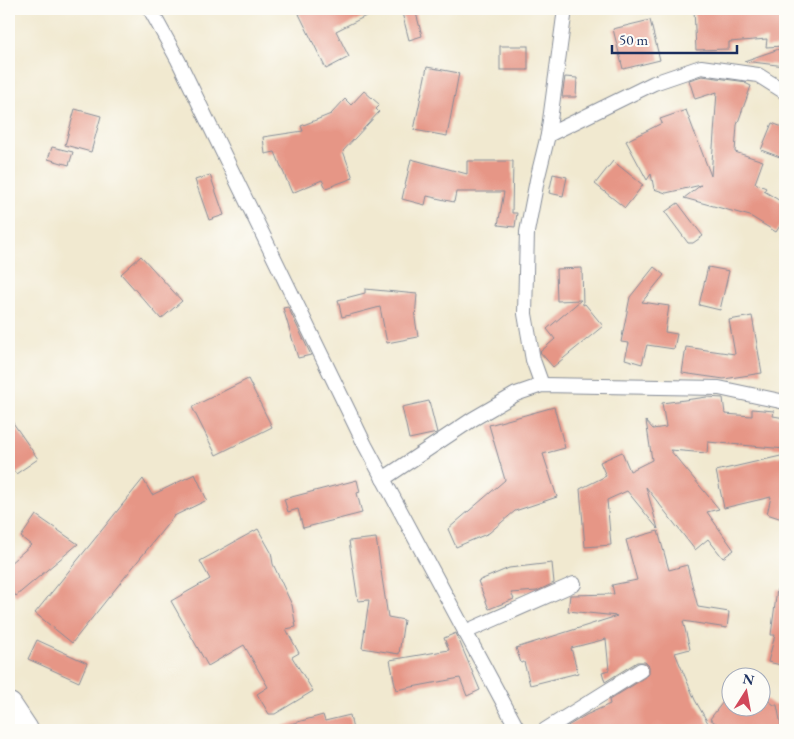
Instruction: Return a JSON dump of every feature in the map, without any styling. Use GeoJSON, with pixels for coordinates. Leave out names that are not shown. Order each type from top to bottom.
{"type":"FeatureCollection","features":[{"type":"Feature","properties":{"kind":"highway"},"geometry":{"type":"LineString","coordinates":[[9,706],[25,730]]}},
{"type":"Feature","properties":{"kind":"street"},"geometry":{"type":"LineString","coordinates":[[150,9],[178,60],[365,445],[518,730]]}},
{"type":"Feature","properties":{"kind":"street"},"geometry":{"type":"LineString","coordinates":[[542,385],[533,360],[526,314],[527,232],[536,180],[548,135],[565,9]]}},
{"type":"Feature","properties":{"kind":"street"},"geometry":{"type":"LineString","coordinates":[[548,135],[654,83],[701,67],[758,75],[785,92]]}},
{"type":"Feature","properties":{"kind":"street"},"geometry":{"type":"LineString","coordinates":[[383,479],[472,419],[516,394],[542,385],[719,388],[785,402]]}},
{"type":"Feature","properties":{"kind":"street"},"geometry":{"type":"LineString","coordinates":[[465,632],[574,584]]}},
{"type":"Feature","properties":{"kind":"street"},"geometry":{"type":"LineString","coordinates":[[545,730],[641,670]]}},
{"type":"Feature","properties":{"kind":"building"},"geometry":{"type":"Polygon","coordinates":[[[309,9],[380,9],[336,31],[349,57],[326,69],[299,14],[309,9]]]}},
{"type":"Feature","properties":{"kind":"building"},"geometry":{"type":"Polygon","coordinates":[[[401,9],[415,9],[422,36],[409,40],[401,9]]]}},
{"type":"Feature","properties":{"kind":"building"},"geometry":{"type":"Polygon","coordinates":[[[694,9],[782,9],[785,46],[766,47],[767,39],[729,42],[729,49],[696,50],[694,9]]]}},
{"type":"Feature","properties":{"kind":"building"},"geometry":{"type":"Polygon","coordinates":[[[650,20],[660,60],[623,69],[613,29],[650,20]]]}},
{"type":"Feature","properties":{"kind":"building"},"geometry":{"type":"Polygon","coordinates":[[[500,46],[528,46],[528,70],[500,70],[500,46]]]}},
{"type":"Feature","properties":{"kind":"building"},"geometry":{"type":"Polygon","coordinates":[[[785,47],[785,66],[744,61],[785,47]]]}},
{"type":"Feature","properties":{"kind":"building"},"geometry":{"type":"Polygon","coordinates":[[[427,67],[459,73],[447,136],[414,130],[427,67]]]}},
{"type":"Feature","properties":{"kind":"building"},"geometry":{"type":"Polygon","coordinates":[[[702,76],[747,82],[745,83],[751,86],[737,125],[735,152],[763,161],[755,183],[766,188],[764,191],[785,204],[785,218],[776,232],[750,216],[684,198],[701,185],[666,193],[654,189],[651,174],[647,180],[626,141],[662,123],[660,119],[686,110],[711,176],[717,92],[695,99],[689,80],[702,76]]]}},
{"type":"Feature","properties":{"kind":"building"},"geometry":{"type":"Polygon","coordinates":[[[565,77],[577,78],[576,97],[562,97],[565,77]]]}},
{"type":"Feature","properties":{"kind":"building"},"geometry":{"type":"Polygon","coordinates":[[[364,91],[380,105],[376,109],[379,112],[343,151],[353,178],[326,188],[322,180],[292,193],[275,152],[265,154],[263,137],[303,131],[301,126],[331,114],[345,99],[351,105],[364,91]]]}},
{"type":"Feature","properties":{"kind":"building"},"geometry":{"type":"Polygon","coordinates":[[[75,109],[101,116],[91,152],[65,145],[75,109]]]}},
{"type":"Feature","properties":{"kind":"building"},"geometry":{"type":"Polygon","coordinates":[[[772,123],[785,128],[785,144],[780,157],[761,150],[772,123]]]}},
{"type":"Feature","properties":{"kind":"building"},"geometry":{"type":"Polygon","coordinates":[[[52,147],[73,152],[69,165],[48,159],[52,147]]]}},
{"type":"Feature","properties":{"kind":"building"},"geometry":{"type":"Polygon","coordinates":[[[411,159],[467,174],[467,161],[513,161],[512,213],[517,213],[515,227],[498,225],[504,192],[456,192],[454,202],[427,196],[425,205],[402,199],[411,159]]]}},
{"type":"Feature","properties":{"kind":"building"},"geometry":{"type":"Polygon","coordinates":[[[613,161],[643,185],[625,208],[595,184],[613,161]]]}},
{"type":"Feature","properties":{"kind":"building"},"geometry":{"type":"Polygon","coordinates":[[[553,174],[567,177],[563,196],[549,193],[553,174]]]}},
{"type":"Feature","properties":{"kind":"building"},"geometry":{"type":"Polygon","coordinates":[[[210,175],[224,215],[209,220],[195,180],[210,175]]]}},
{"type":"Feature","properties":{"kind":"building"},"geometry":{"type":"Polygon","coordinates":[[[678,203],[703,236],[693,243],[688,243],[665,212],[678,203]]]}},
{"type":"Feature","properties":{"kind":"building"},"geometry":{"type":"Polygon","coordinates":[[[141,256],[182,301],[161,319],[121,274],[141,256]]]}},
{"type":"Feature","properties":{"kind":"building"},"geometry":{"type":"Polygon","coordinates":[[[654,267],[664,275],[642,302],[669,306],[665,332],[677,334],[674,349],[647,345],[642,364],[625,359],[629,343],[621,342],[630,297],[654,267]]]}},
{"type":"Feature","properties":{"kind":"building"},"geometry":{"type":"Polygon","coordinates":[[[708,267],[729,271],[720,310],[699,305],[708,267]]]}},
{"type":"Feature","properties":{"kind":"building"},"geometry":{"type":"Polygon","coordinates":[[[582,268],[583,305],[585,304],[603,326],[553,367],[540,352],[555,339],[547,329],[581,300],[557,301],[556,269],[582,268]]]}},
{"type":"Feature","properties":{"kind":"building"},"geometry":{"type":"Polygon","coordinates":[[[365,289],[417,294],[415,318],[418,337],[387,343],[380,307],[342,317],[338,300],[365,293],[365,289]]]}},
{"type":"Feature","properties":{"kind":"building"},"geometry":{"type":"Polygon","coordinates":[[[288,307],[311,355],[298,358],[283,308],[288,307]]]}},
{"type":"Feature","properties":{"kind":"building"},"geometry":{"type":"Polygon","coordinates":[[[752,316],[762,373],[724,379],[682,373],[686,347],[735,354],[729,320],[752,316]]]}},
{"type":"Feature","properties":{"kind":"building"},"geometry":{"type":"Polygon","coordinates":[[[248,379],[272,427],[216,455],[192,407],[248,379]]]}},
{"type":"Feature","properties":{"kind":"building"},"geometry":{"type":"Polygon","coordinates":[[[707,397],[723,398],[725,414],[752,416],[752,409],[774,411],[773,416],[785,418],[785,449],[708,442],[707,453],[670,450],[719,509],[707,512],[734,550],[723,558],[708,539],[695,550],[646,487],[658,529],[627,491],[607,500],[611,545],[585,547],[580,489],[606,476],[600,462],[622,452],[630,471],[652,460],[646,421],[653,429],[666,427],[662,403],[707,397]]]}},
{"type":"Feature","properties":{"kind":"building"},"geometry":{"type":"Polygon","coordinates":[[[429,401],[437,433],[409,439],[402,407],[429,401]]]}},
{"type":"Feature","properties":{"kind":"building"},"geometry":{"type":"Polygon","coordinates":[[[554,407],[565,448],[543,454],[557,497],[515,511],[489,533],[456,547],[448,529],[505,480],[489,425],[554,407]]]}},
{"type":"Feature","properties":{"kind":"building"},"geometry":{"type":"Polygon","coordinates":[[[9,417],[38,459],[16,474],[9,464],[9,417]]]}},
{"type":"Feature","properties":{"kind":"building"},"geometry":{"type":"Polygon","coordinates":[[[785,455],[785,520],[767,514],[771,497],[724,508],[716,471],[785,455]]]}},
{"type":"Feature","properties":{"kind":"building"},"geometry":{"type":"Polygon","coordinates":[[[195,474],[207,500],[174,516],[72,643],[35,613],[143,479],[152,495],[195,474]]]}},
{"type":"Feature","properties":{"kind":"building"},"geometry":{"type":"Polygon","coordinates":[[[357,480],[360,492],[357,493],[362,513],[303,528],[298,509],[288,512],[284,499],[357,480]]]}},
{"type":"Feature","properties":{"kind":"building"},"geometry":{"type":"Polygon","coordinates":[[[36,515],[78,544],[16,596],[9,587],[9,564],[31,545],[21,537],[36,515]]]}},
{"type":"Feature","properties":{"kind":"building"},"geometry":{"type":"Polygon","coordinates":[[[258,529],[271,552],[273,564],[292,605],[296,627],[286,629],[299,653],[292,657],[313,691],[275,714],[269,714],[257,694],[268,687],[244,645],[208,666],[171,601],[210,579],[200,561],[258,529]]]}},
{"type":"Feature","properties":{"kind":"building"},"geometry":{"type":"Polygon","coordinates":[[[658,531],[669,570],[687,565],[698,607],[729,612],[727,628],[683,621],[690,649],[675,653],[695,700],[712,730],[561,730],[586,715],[610,704],[609,700],[646,677],[649,674],[649,666],[645,662],[637,662],[605,682],[602,672],[609,670],[606,639],[571,648],[578,673],[530,685],[524,662],[521,663],[516,648],[617,616],[568,611],[570,595],[614,594],[612,585],[637,580],[626,540],[658,531]]]}},
{"type":"Feature","properties":{"kind":"building"},"geometry":{"type":"Polygon","coordinates":[[[376,538],[388,617],[404,620],[399,654],[362,648],[369,600],[358,601],[349,541],[376,538]]]}},
{"type":"Feature","properties":{"kind":"building"},"geometry":{"type":"Polygon","coordinates":[[[552,563],[554,583],[537,591],[511,593],[514,599],[489,609],[478,581],[509,568],[552,563]]]}},
{"type":"Feature","properties":{"kind":"building"},"geometry":{"type":"Polygon","coordinates":[[[777,589],[785,590],[785,666],[768,662],[775,635],[771,635],[777,589]]]}},
{"type":"Feature","properties":{"kind":"building"},"geometry":{"type":"Polygon","coordinates":[[[456,633],[480,690],[467,696],[460,678],[396,690],[390,660],[449,650],[444,638],[456,633]]]}},
{"type":"Feature","properties":{"kind":"building"},"geometry":{"type":"Polygon","coordinates":[[[37,640],[87,663],[79,682],[28,659],[37,640]]]}},
{"type":"Feature","properties":{"kind":"building"},"geometry":{"type":"Polygon","coordinates":[[[722,703],[722,716],[772,716],[772,704],[777,705],[782,730],[725,730],[710,719],[722,703]]]}},
{"type":"Feature","properties":{"kind":"building"},"geometry":{"type":"Polygon","coordinates":[[[323,715],[325,721],[350,715],[353,730],[284,730],[283,726],[323,715]]]}}]}
